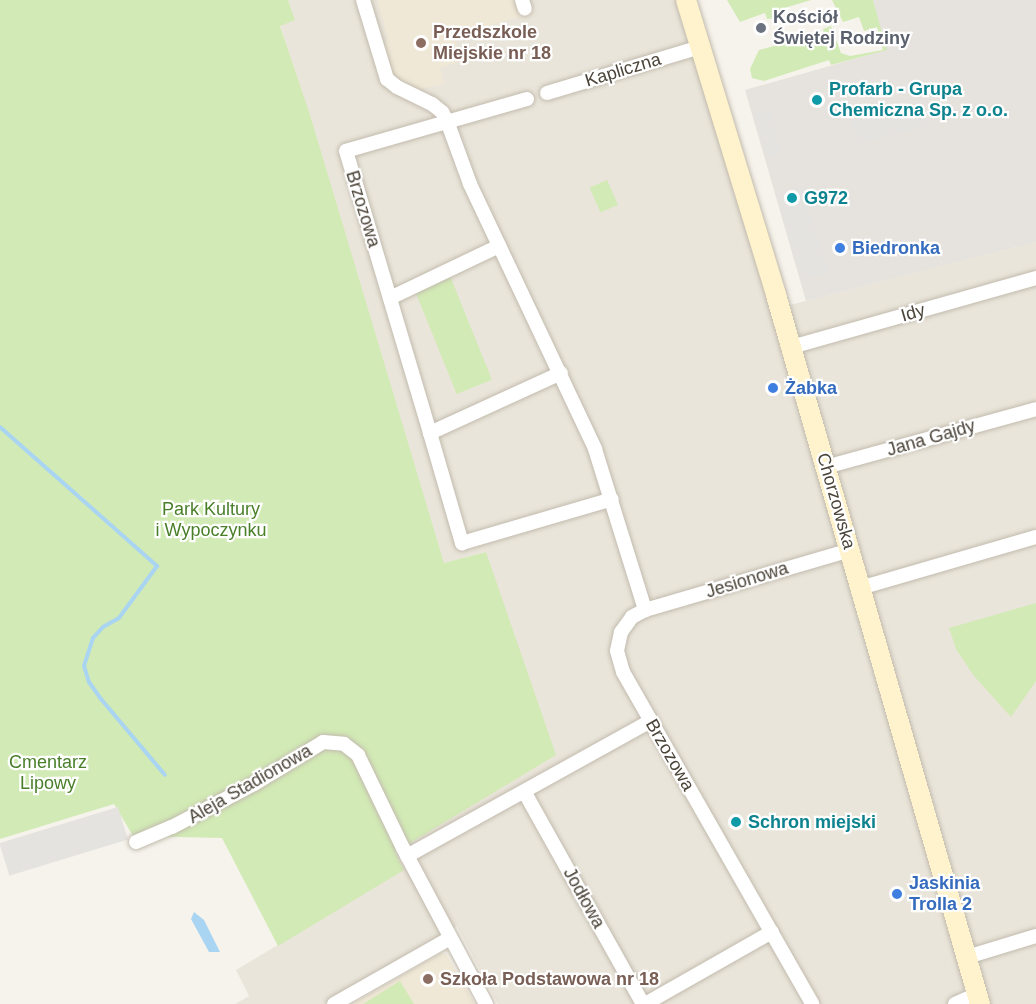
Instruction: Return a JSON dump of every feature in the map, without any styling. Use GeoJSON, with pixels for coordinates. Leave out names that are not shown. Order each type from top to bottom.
{"type":"FeatureCollection","features":[{"type":"Feature","properties":{"kind":"main road","name":"Chorzowska"},"geometry":{"type":"LineString","coordinates":[[686,0],[791,347],[979,999]]}},
{"type":"Feature","properties":{"kind":"street"},"geometry":{"type":"LineString","coordinates":[[363,0],[387,79],[397,87],[432,104],[442,112],[447,121],[464,170],[584,423],[612,499],[645,610]]}},
{"type":"Feature","properties":{"kind":"street","name":"Kapliczna"},"geometry":{"type":"LineString","coordinates":[[547,93],[700,46]]}},
{"type":"Feature","properties":{"kind":"street"},"geometry":{"type":"LineString","coordinates":[[447,121],[527,99]]}},
{"type":"Feature","properties":{"kind":"street","name":"Brzozowa"},"geometry":{"type":"LineString","coordinates":[[447,121],[346,151],[462,543],[612,499]]}},
{"type":"Feature","properties":{"kind":"street"},"geometry":{"type":"LineString","coordinates":[[390,298],[500,246]]}},
{"type":"Feature","properties":{"kind":"street","name":"Idy"},"geometry":{"type":"LineString","coordinates":[[791,347],[1036,278]]}},
{"type":"Feature","properties":{"kind":"street"},"geometry":{"type":"LineString","coordinates":[[430,433],[561,373]]}},
{"type":"Feature","properties":{"kind":"street","name":"Jana Gajdy"},"geometry":{"type":"LineString","coordinates":[[826,467],[1036,409]]}},
{"type":"Feature","properties":{"kind":"street"},"geometry":{"type":"LineString","coordinates":[[860,588],[1036,537]]}},
{"type":"Feature","properties":{"kind":"street","name":"Jesionowa"},"geometry":{"type":"LineString","coordinates":[[645,610],[850,550]]}},
{"type":"Feature","properties":{"kind":"street","name":"Brzozowa"},"geometry":{"type":"LineString","coordinates":[[645,610],[626,623],[618,640],[617,651],[623,672],[812,1004]]}},
{"type":"Feature","properties":{"kind":"street"},"geometry":{"type":"LineString","coordinates":[[486,1004],[407,856],[525,793],[651,721]]}},
{"type":"Feature","properties":{"kind":"street","name":"Aleja Stadionowa"},"geometry":{"type":"LineString","coordinates":[[136,842],[172,827],[323,742],[334,741],[344,744],[358,755],[407,856]]}},
{"type":"Feature","properties":{"kind":"street","name":"Jodłowa"},"geometry":{"type":"LineString","coordinates":[[525,793],[644,1004],[772,932]]}},
{"type":"Feature","properties":{"kind":"street"},"geometry":{"type":"LineString","coordinates":[[967,957],[1036,936]]}},
{"type":"Feature","properties":{"kind":"street"},"geometry":{"type":"LineString","coordinates":[[334,1004],[450,938]]}},
{"type":"Feature","properties":{"kind":"street"},"geometry":{"type":"LineString","coordinates":[[955,1004],[979,999]]}},
{"type":"Feature","properties":{"kind":"shaded area"},"geometry":{"type":"Polygon","coordinates":[[[288,0],[684,0],[774,309],[1036,242],[1036,1004],[498,1004],[457,926],[324,1004],[235,1004],[249,996],[236,970],[403,870],[394,853],[486,552],[444,563],[280,25],[295,20],[288,0]]]}},
{"type":"Feature","properties":{"kind":"shaded area","name":"Przedszkole Miejskie nr 18"},"geometry":{"type":"Polygon","coordinates":[[[377,0],[518,0],[523,16],[454,36],[461,61],[440,68],[444,83],[417,90],[394,79],[384,47],[388,39],[377,0]]]}},
{"type":"Feature","properties":{"kind":"shaded area"},"geometry":{"type":"Polygon","coordinates":[[[873,0],[1036,0],[1036,242],[806,301],[745,90],[886,50],[873,0]]]}},
{"type":"Feature","properties":{"kind":"shaded area"},"geometry":{"type":"Polygon","coordinates":[[[924,101],[930,125],[856,144],[850,119],[924,101]]]}},
{"type":"Feature","properties":{"kind":"shaded area"},"geometry":{"type":"Polygon","coordinates":[[[770,109],[782,153],[766,158],[755,113],[770,109]]]}},
{"type":"Feature","properties":{"kind":"shaded area"},"geometry":{"type":"Polygon","coordinates":[[[803,188],[829,272],[802,280],[776,196],[803,188]]]}},
{"type":"Feature","properties":{"kind":"shaded area"},"geometry":{"type":"Polygon","coordinates":[[[118,807],[128,840],[9,876],[0,843],[118,807]]]}},
{"type":"Feature","properties":{"kind":"shaded area","name":"Szkoła Podstawowa nr 18"},"geometry":{"type":"Polygon","coordinates":[[[441,953],[446,954],[475,1004],[352,1004],[441,953]]]}},
{"type":"Feature","properties":{"kind":"green space","name":"Park Kultury i Wypoczynku"},"geometry":{"type":"Polygon","coordinates":[[[0,0],[288,0],[295,20],[280,26],[310,115],[444,563],[486,552],[556,755],[395,852],[404,870],[278,946],[222,838],[133,836],[114,804],[0,839],[0,0]]]}},
{"type":"Feature","properties":{"kind":"green space"},"geometry":{"type":"Polygon","coordinates":[[[727,0],[811,0],[778,10],[780,18],[767,19],[765,13],[740,22],[727,0]]]}},
{"type":"Feature","properties":{"kind":"green space"},"geometry":{"type":"Polygon","coordinates":[[[832,0],[873,0],[887,50],[831,65],[829,60],[764,81],[752,78],[750,69],[759,50],[821,33],[830,54],[823,29],[831,26],[841,53],[850,56],[883,50],[877,27],[864,31],[859,17],[843,22],[832,0]]]}},
{"type":"Feature","properties":{"kind":"green space"},"geometry":{"type":"Polygon","coordinates":[[[607,180],[618,205],[601,212],[590,188],[607,180]]]}},
{"type":"Feature","properties":{"kind":"green space"},"geometry":{"type":"Polygon","coordinates":[[[450,276],[492,380],[457,394],[415,290],[450,276]]]}},
{"type":"Feature","properties":{"kind":"green space"},"geometry":{"type":"Polygon","coordinates":[[[1036,603],[1036,681],[1011,717],[974,676],[956,649],[949,628],[1036,603]]]}},
{"type":"Feature","properties":{"kind":"green space"},"geometry":{"type":"Polygon","coordinates":[[[400,981],[414,1004],[363,1004],[400,981]]]}},
{"type":"Feature","properties":{"kind":"water"},"geometry":{"type":"Polygon","coordinates":[[[194,912],[204,920],[220,952],[209,952],[191,919],[194,912]]]}},
{"type":"Feature","properties":{"kind":"waterway"},"geometry":{"type":"LineString","coordinates":[[0,427],[157,566],[119,618],[103,627],[93,638],[84,666],[89,682],[101,699],[165,775]]}},
{"type":"Feature","properties":{"kind":"place","name":"Kościół Świętej Rodziny"},"geometry":{"type":"Point","coordinates":[761,28]}},
{"type":"Feature","properties":{"kind":"place","name":"Przedszkole Miejskie nr 18"},"geometry":{"type":"Point","coordinates":[421,43]}},
{"type":"Feature","properties":{"kind":"place","name":"Profarb - Grupa Chemiczna Sp. z o.o."},"geometry":{"type":"Point","coordinates":[817,100]}},
{"type":"Feature","properties":{"kind":"place","name":"G972"},"geometry":{"type":"Point","coordinates":[792,198]}},
{"type":"Feature","properties":{"kind":"place","name":"Biedronka"},"geometry":{"type":"Point","coordinates":[840,248]}},
{"type":"Feature","properties":{"kind":"place","name":"Żabka"},"geometry":{"type":"Point","coordinates":[773,388]}},
{"type":"Feature","properties":{"kind":"place","name":"Schron miejski"},"geometry":{"type":"Point","coordinates":[736,822]}},
{"type":"Feature","properties":{"kind":"place","name":"Jaskinia Trolla 2"},"geometry":{"type":"Point","coordinates":[897,894]}},
{"type":"Feature","properties":{"kind":"place","name":"Szkoła Podstawowa nr 18"},"geometry":{"type":"Point","coordinates":[428,979]}},
{"type":"Feature","properties":{"kind":"park label","name":"Cmentarz Lipowy"},"geometry":{"type":"Point","coordinates":[48,774]}}]}
